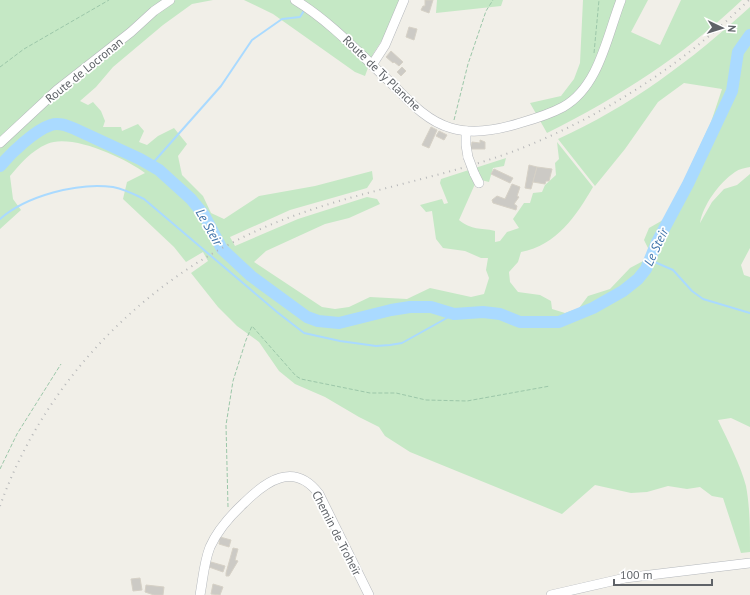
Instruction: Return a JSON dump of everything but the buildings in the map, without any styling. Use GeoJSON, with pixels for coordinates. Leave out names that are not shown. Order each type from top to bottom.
{"type":"FeatureCollection","features":[{"type":"Feature","properties":{"kind":"street","name":"Route de Locronan"},"geometry":{"type":"LineString","coordinates":[[0,142],[56,90],[170,0]]}},
{"type":"Feature","properties":{"kind":"street"},"geometry":{"type":"LineString","coordinates":[[372,65],[385,45],[404,0]]}},
{"type":"Feature","properties":{"kind":"street","name":"Route de Ty Planche"},"geometry":{"type":"LineString","coordinates":[[302,5],[331,26],[420,111],[432,119],[454,129],[466,132],[503,128],[562,107],[582,91],[599,60],[621,0]]}},
{"type":"Feature","properties":{"kind":"street"},"geometry":{"type":"LineString","coordinates":[[466,132],[468,157],[479,183]]}},
{"type":"Feature","properties":{"kind":"street","name":"Chemin de Troheïr"},"geometry":{"type":"LineString","coordinates":[[200,595],[204,569],[210,548],[218,532],[228,518],[265,484],[289,476],[304,481],[314,488],[319,494],[369,595]]}},
{"type":"Feature","properties":{"kind":"street"},"geometry":{"type":"LineString","coordinates":[[551,595],[625,578],[750,563]]}},
{"type":"Feature","properties":{"kind":"path"},"geometry":{"type":"LineString","coordinates":[[0,67],[24,49],[108,0]]}},
{"type":"Feature","properties":{"kind":"path"},"geometry":{"type":"LineString","coordinates":[[454,129],[468,64],[486,11],[493,0]]}},
{"type":"Feature","properties":{"kind":"path"},"geometry":{"type":"LineString","coordinates":[[599,0],[594,55],[599,60]]}},
{"type":"Feature","properties":{"kind":"path"},"geometry":{"type":"LineString","coordinates":[[228,518],[226,425],[233,380],[252,326],[296,376],[301,379],[370,393],[396,393],[426,400],[467,401],[550,386]]}},
{"type":"Feature","properties":{"kind":"path"},"geometry":{"type":"LineString","coordinates":[[0,469],[17,434],[61,364]]}},
{"type":"Feature","properties":{"kind":"green space"},"geometry":{"type":"Polygon","coordinates":[[[0,0],[213,0],[192,4],[163,25],[113,67],[96,87],[80,101],[88,105],[93,102],[101,111],[105,121],[103,127],[121,127],[122,131],[138,124],[144,131],[139,142],[147,145],[158,136],[174,128],[187,144],[178,156],[182,175],[203,196],[211,213],[224,219],[259,196],[315,186],[372,171],[373,179],[367,188],[290,210],[230,237],[235,246],[298,219],[367,197],[377,199],[380,204],[349,218],[325,224],[266,251],[254,262],[322,307],[335,309],[349,307],[370,297],[407,299],[430,288],[471,297],[484,294],[489,278],[486,270],[488,258],[481,258],[465,251],[443,248],[436,239],[432,211],[426,212],[420,205],[442,199],[444,204],[448,203],[440,183],[441,179],[506,158],[504,166],[493,168],[489,182],[481,180],[475,184],[459,220],[468,226],[495,231],[495,242],[500,241],[507,232],[519,228],[513,219],[524,203],[530,203],[533,193],[542,192],[545,185],[556,175],[555,163],[559,159],[557,142],[593,187],[580,208],[564,228],[545,243],[521,252],[518,262],[509,272],[510,282],[518,292],[540,295],[551,301],[552,309],[565,313],[579,308],[588,296],[610,289],[630,268],[645,260],[650,252],[644,240],[649,228],[663,220],[684,180],[711,122],[722,89],[684,83],[658,102],[625,149],[595,186],[558,139],[610,112],[659,81],[706,45],[750,7],[750,167],[740,169],[723,182],[704,209],[700,223],[712,202],[724,189],[737,185],[750,174],[750,248],[741,265],[744,275],[750,277],[750,427],[731,418],[718,420],[737,461],[746,486],[749,510],[750,552],[741,553],[723,498],[712,496],[700,487],[687,489],[668,486],[647,492],[631,493],[595,485],[562,514],[410,452],[385,436],[379,427],[325,397],[295,384],[279,371],[259,342],[237,326],[218,307],[191,273],[208,261],[203,252],[186,262],[174,247],[123,199],[127,182],[145,173],[112,154],[83,144],[57,141],[36,150],[22,162],[10,176],[13,199],[21,210],[0,229],[0,0]]]}},
{"type":"Feature","properties":{"kind":"green space"},"geometry":{"type":"Polygon","coordinates":[[[244,0],[400,0],[386,34],[373,54],[365,76],[355,72],[273,14],[244,0]]]}},
{"type":"Feature","properties":{"kind":"green space"},"geometry":{"type":"Polygon","coordinates":[[[437,0],[503,0],[501,6],[436,13],[437,0]]]}},
{"type":"Feature","properties":{"kind":"green space"},"geometry":{"type":"Polygon","coordinates":[[[583,0],[648,0],[631,32],[660,45],[681,0],[742,0],[697,39],[649,74],[600,105],[547,133],[530,103],[561,96],[574,79],[580,63],[583,0]]]}},
{"type":"Feature","properties":{"kind":"waterway"},"geometry":{"type":"LineString","coordinates":[[151,165],[221,86],[252,40],[282,19],[300,17],[305,9]]}},
{"type":"Feature","properties":{"kind":"waterway","name":"Le Steir"},"geometry":{"type":"LineString","coordinates":[[0,166],[10,155],[31,137],[45,128],[57,124],[72,128],[140,159],[159,170],[191,199],[204,215],[222,249],[251,276],[307,317],[318,321],[339,323],[391,310],[410,307],[431,307],[454,314],[483,312],[500,314],[520,322],[559,322],[593,308],[623,291],[638,279],[646,269],[657,242],[688,184],[732,91],[738,52],[750,35]]}},
{"type":"Feature","properties":{"kind":"waterway","name":"Le Steir"},"geometry":{"type":"LineString","coordinates":[[0,219],[24,204],[53,192],[84,187],[113,187],[125,190],[144,199],[277,312],[304,333],[340,341],[376,346],[390,345],[402,343],[454,314]]}},
{"type":"Feature","properties":{"kind":"waterway"},"geometry":{"type":"LineString","coordinates":[[650,260],[673,270],[692,291],[703,299],[750,313]]}},
{"type":"Feature","properties":{"kind":"railway"},"geometry":{"type":"LineString","coordinates":[[0,506],[21,457],[48,410],[79,367],[115,328],[156,292],[200,261],[246,235],[296,215],[490,159],[517,150],[581,121],[611,105],[669,67],[697,46],[749,0]]}}]}
